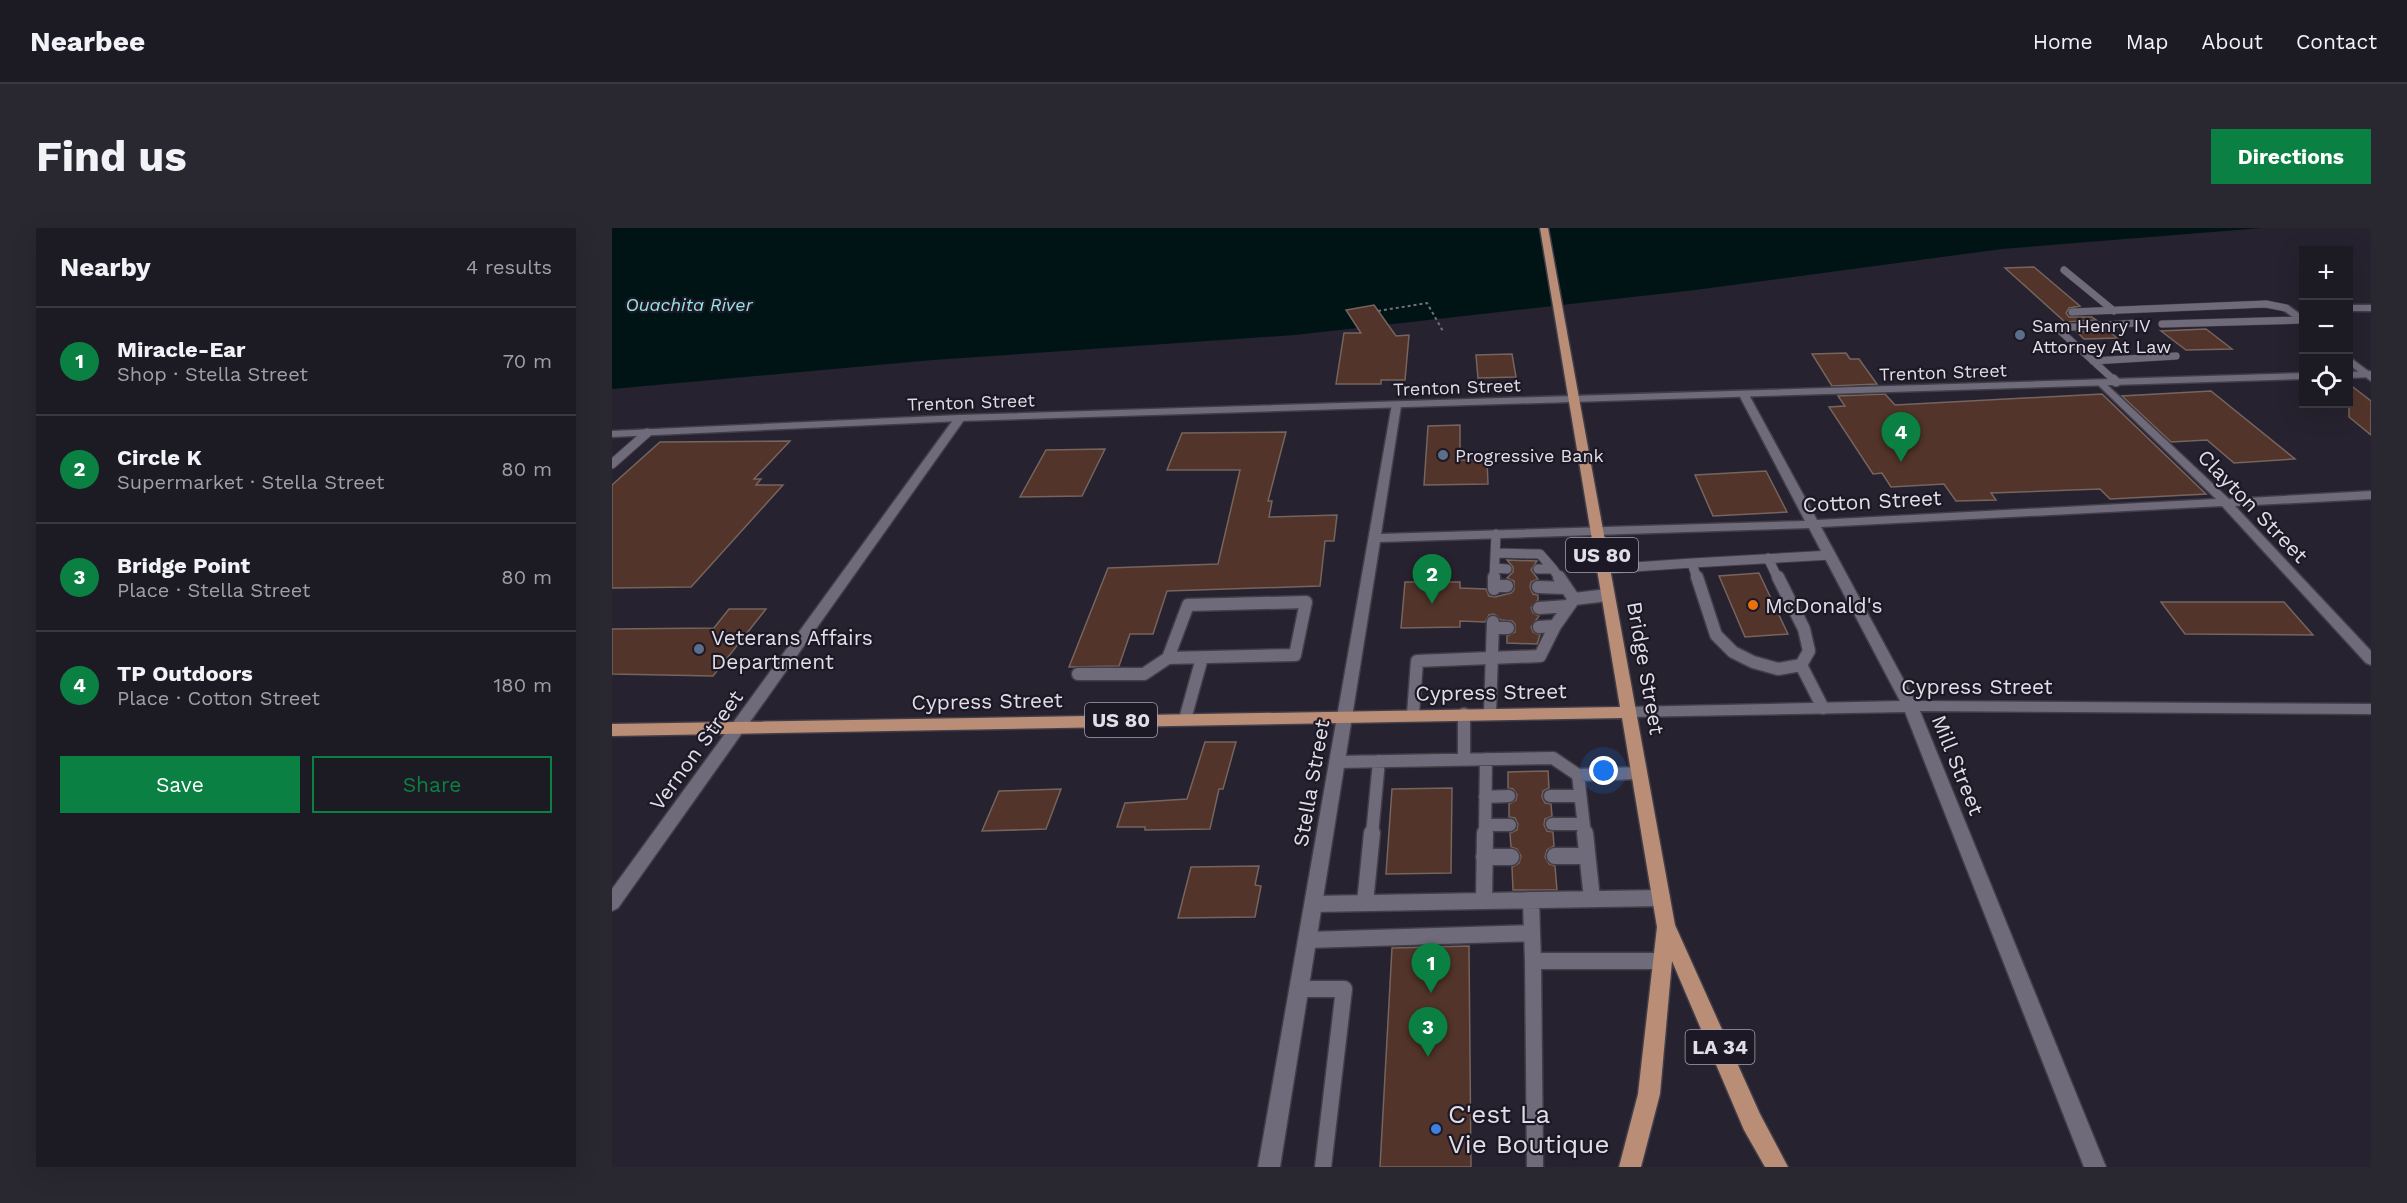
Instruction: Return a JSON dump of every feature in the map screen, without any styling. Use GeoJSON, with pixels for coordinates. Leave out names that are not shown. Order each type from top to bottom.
{"type":"FeatureCollection","features":[{"type":"Feature","properties":{"kind":"main road","name":"Bridge Street"},"geometry":{"type":"LineString","coordinates":[[1544,228],[1666,925],[1649,1094],[1630,1167]]}},
{"type":"Feature","properties":{"kind":"main road","name":"Cypress Street"},"geometry":{"type":"LineString","coordinates":[[612,730],[1345,715],[1629,712]]}},
{"type":"Feature","properties":{"kind":"main road","name":"Bridge Street"},"geometry":{"type":"LineString","coordinates":[[1666,925],[1752,1122],[1777,1167]]}},
{"type":"Feature","properties":{"kind":"street"},"geometry":{"type":"LineString","coordinates":[[2286,308],[2299,308]]}},
{"type":"Feature","properties":{"kind":"street"},"geometry":{"type":"LineString","coordinates":[[2286,308],[2299,319]]}},
{"type":"Feature","properties":{"kind":"street"},"geometry":{"type":"LineString","coordinates":[[2353,308],[2371,308]]}},
{"type":"Feature","properties":{"kind":"street"},"geometry":{"type":"LineString","coordinates":[[2353,362],[2369,375]]}},
{"type":"Feature","properties":{"kind":"street"},"geometry":{"type":"LineString","coordinates":[[2353,375],[2369,375]]}},
{"type":"Feature","properties":{"kind":"street","name":"Trenton Street"},"geometry":{"type":"LineString","coordinates":[[612,434],[960,418],[2299,376]]}},
{"type":"Feature","properties":{"kind":"street","name":"Clayton Street"},"geometry":{"type":"LineString","coordinates":[[2102,383],[2225,502],[2371,660]]}},
{"type":"Feature","properties":{"kind":"street","name":"Mill Street"},"geometry":{"type":"LineString","coordinates":[[1744,395],[1910,706],[2095,1167]]}},
{"type":"Feature","properties":{"kind":"street","name":"Stella Street"},"geometry":{"type":"LineString","coordinates":[[1269,1167],[1396,406]]}},
{"type":"Feature","properties":{"kind":"street","name":"Vernon Street"},"geometry":{"type":"LineString","coordinates":[[612,903],[960,418]]}},
{"type":"Feature","properties":{"kind":"street","name":"Cotton Street"},"geometry":{"type":"LineString","coordinates":[[1375,537],[1814,524],[2371,495]]}},
{"type":"Feature","properties":{"kind":"street","name":"Cypress Street"},"geometry":{"type":"LineString","coordinates":[[1629,712],[1910,706],[2371,710]]}},
{"type":"Feature","properties":{"kind":"lane"},"geometry":{"type":"LineString","coordinates":[[2064,270],[2114,310]]}},
{"type":"Feature","properties":{"kind":"lane"},"geometry":{"type":"LineString","coordinates":[[2072,312],[2266,304],[2286,308]]}},
{"type":"Feature","properties":{"kind":"lane"},"geometry":{"type":"LineString","coordinates":[[2162,324],[2299,321]]}},
{"type":"Feature","properties":{"kind":"lane"},"geometry":{"type":"LineString","coordinates":[[2116,382],[2057,328],[2137,322]]}},
{"type":"Feature","properties":{"kind":"lane"},"geometry":{"type":"LineString","coordinates":[[2093,361],[2176,356]]}},
{"type":"Feature","properties":{"kind":"lane"},"geometry":{"type":"LineString","coordinates":[[612,464],[648,433]]}},
{"type":"Feature","properties":{"kind":"lane"},"geometry":{"type":"LineString","coordinates":[[1496,534],[1494,587],[1507,586]]}},
{"type":"Feature","properties":{"kind":"lane"},"geometry":{"type":"LineString","coordinates":[[1495,553],[1540,554],[1566,588],[1571,603]]}},
{"type":"Feature","properties":{"kind":"lane"},"geometry":{"type":"LineString","coordinates":[[1605,569],[1831,555]]}},
{"type":"Feature","properties":{"kind":"lane"},"geometry":{"type":"LineString","coordinates":[[1768,558],[1804,629],[1809,651],[1801,665]]}},
{"type":"Feature","properties":{"kind":"lane"},"geometry":{"type":"LineString","coordinates":[[1692,563],[1716,635],[1733,652],[1753,662],[1778,669],[1801,665]]}},
{"type":"Feature","properties":{"kind":"lane"},"geometry":{"type":"LineString","coordinates":[[1495,568],[1507,569]]}},
{"type":"Feature","properties":{"kind":"lane"},"geometry":{"type":"LineString","coordinates":[[1538,569],[1553,569]]}},
{"type":"Feature","properties":{"kind":"lane"},"geometry":{"type":"LineString","coordinates":[[1538,587],[1566,588]]}},
{"type":"Feature","properties":{"kind":"lane"},"geometry":{"type":"LineString","coordinates":[[1539,608],[1608,595]]}},
{"type":"Feature","properties":{"kind":"lane"},"geometry":{"type":"LineString","coordinates":[[1078,674],[1144,674],[1168,658],[1295,655],[1306,602],[1188,605],[1168,658]]}},
{"type":"Feature","properties":{"kind":"lane"},"geometry":{"type":"LineString","coordinates":[[1413,714],[1416,661],[1492,660],[1540,656],[1555,626],[1571,603]]}},
{"type":"Feature","properties":{"kind":"lane"},"geometry":{"type":"LineString","coordinates":[[1490,713],[1493,625],[1508,628]]}},
{"type":"Feature","properties":{"kind":"lane"},"geometry":{"type":"LineString","coordinates":[[1539,627],[1555,626]]}},
{"type":"Feature","properties":{"kind":"lane"},"geometry":{"type":"LineString","coordinates":[[1185,718],[1202,658]]}},
{"type":"Feature","properties":{"kind":"lane"},"geometry":{"type":"LineString","coordinates":[[1801,665],[1823,708]]}},
{"type":"Feature","properties":{"kind":"lane"},"geometry":{"type":"LineString","coordinates":[[1464,714],[1464,759]]}},
{"type":"Feature","properties":{"kind":"lane"},"geometry":{"type":"LineString","coordinates":[[1337,762],[1553,758],[1578,775],[1640,773]]}},
{"type":"Feature","properties":{"kind":"lane"},"geometry":{"type":"LineString","coordinates":[[1484,901],[1486,759]]}},
{"type":"Feature","properties":{"kind":"lane"},"geometry":{"type":"LineString","coordinates":[[1365,903],[1379,761]]}},
{"type":"Feature","properties":{"kind":"lane"},"geometry":{"type":"LineString","coordinates":[[1578,775],[1592,899]]}},
{"type":"Feature","properties":{"kind":"lane"},"geometry":{"type":"LineString","coordinates":[[1485,797],[1509,796]]}},
{"type":"Feature","properties":{"kind":"lane"},"geometry":{"type":"LineString","coordinates":[[1550,796],[1581,796]]}},
{"type":"Feature","properties":{"kind":"lane"},"geometry":{"type":"LineString","coordinates":[[1552,824],[1583,824]]}},
{"type":"Feature","properties":{"kind":"lane"},"geometry":{"type":"LineString","coordinates":[[1485,825],[1510,825]]}},
{"type":"Feature","properties":{"kind":"lane"},"geometry":{"type":"LineString","coordinates":[[1555,856],[1587,856]]}},
{"type":"Feature","properties":{"kind":"lane"},"geometry":{"type":"LineString","coordinates":[[1484,858],[1511,857]]}},
{"type":"Feature","properties":{"kind":"lane"},"geometry":{"type":"LineString","coordinates":[[1313,904],[1662,898]]}},
{"type":"Feature","properties":{"kind":"lane"},"geometry":{"type":"LineString","coordinates":[[1531,900],[1535,1167]]}},
{"type":"Feature","properties":{"kind":"lane"},"geometry":{"type":"LineString","coordinates":[[1307,939],[1532,933]]}},
{"type":"Feature","properties":{"kind":"lane"},"geometry":{"type":"LineString","coordinates":[[1533,961],[1663,961]]}},
{"type":"Feature","properties":{"kind":"lane"},"geometry":{"type":"LineString","coordinates":[[1299,989],[1344,989],[1323,1167]]}},
{"type":"Feature","properties":{"kind":"path"},"geometry":{"type":"LineString","coordinates":[[1378,311],[1427,303],[1444,333]]}},
{"type":"Feature","properties":{"kind":"water","name":"Ouachita River"},"geometry":{"type":"Polygon","coordinates":[[[612,228],[2262,228],[2002,249],[1695,290],[1295,335],[933,360],[612,389],[612,228]]]}},
{"type":"Feature","properties":{"kind":"building"},"geometry":{"type":"Polygon","coordinates":[[[2034,267],[2080,306],[2069,308],[2066,313],[2069,317],[2092,317],[2096,320],[2065,322],[2005,268],[2034,267]]]}},
{"type":"Feature","properties":{"kind":"building"},"geometry":{"type":"Polygon","coordinates":[[[1374,305],[1396,336],[1409,335],[1405,380],[1381,380],[1381,384],[1336,384],[1344,333],[1361,333],[1346,310],[1374,305]]]}},
{"type":"Feature","properties":{"kind":"building"},"geometry":{"type":"Polygon","coordinates":[[[2206,329],[2232,349],[2186,350],[2161,331],[2206,329]]]}},
{"type":"Feature","properties":{"kind":"building"},"geometry":{"type":"Polygon","coordinates":[[[2108,330],[2117,338],[2084,339],[2077,332],[2108,330]]]}},
{"type":"Feature","properties":{"kind":"building"},"geometry":{"type":"Polygon","coordinates":[[[1846,353],[1850,359],[1859,359],[1877,384],[1832,386],[1812,354],[1846,353]]]}},
{"type":"Feature","properties":{"kind":"building"},"geometry":{"type":"Polygon","coordinates":[[[1512,354],[1516,377],[1478,378],[1476,355],[1512,354]]]}},
{"type":"Feature","properties":{"kind":"building"},"geometry":{"type":"Polygon","coordinates":[[[2353,387],[2371,401],[2371,435],[2349,417],[2349,408],[2353,408],[2353,387]]]}},
{"type":"Feature","properties":{"kind":"building"},"geometry":{"type":"Polygon","coordinates":[[[2211,391],[2295,459],[2234,463],[2207,440],[2171,442],[2122,396],[2211,391]]]}},
{"type":"Feature","properties":{"kind":"building"},"geometry":{"type":"Polygon","coordinates":[[[1885,394],[1895,405],[2102,394],[2206,494],[2110,499],[2100,489],[1991,493],[1996,500],[1956,501],[1944,484],[1891,487],[1882,473],[1873,474],[1829,407],[1845,406],[1838,396],[1885,394]]]}},
{"type":"Feature","properties":{"kind":"building","name":"Progressive Bank"},"geometry":{"type":"Polygon","coordinates":[[[1460,425],[1460,460],[1487,460],[1488,484],[1424,485],[1428,426],[1460,425]]]}},
{"type":"Feature","properties":{"kind":"building"},"geometry":{"type":"Polygon","coordinates":[[[1286,432],[1268,501],[1272,501],[1269,517],[1337,515],[1334,541],[1325,541],[1320,586],[1167,591],[1153,634],[1130,634],[1119,666],[1069,667],[1108,568],[1218,564],[1240,470],[1167,470],[1182,433],[1286,432]]]}},
{"type":"Feature","properties":{"kind":"building"},"geometry":{"type":"Polygon","coordinates":[[[790,441],[754,479],[761,479],[756,485],[783,485],[691,587],[612,588],[612,485],[660,442],[790,441]]]}},
{"type":"Feature","properties":{"kind":"building"},"geometry":{"type":"Polygon","coordinates":[[[1105,449],[1082,496],[1020,497],[1046,450],[1105,449]]]}},
{"type":"Feature","properties":{"kind":"building"},"geometry":{"type":"Polygon","coordinates":[[[1766,471],[1787,512],[1713,516],[1695,475],[1766,471]]]}},
{"type":"Feature","properties":{"kind":"building"},"geometry":{"type":"Polygon","coordinates":[[[1507,560],[1537,561],[1531,570],[1538,579],[1531,582],[1530,587],[1533,594],[1538,595],[1538,600],[1531,608],[1533,613],[1539,616],[1531,627],[1533,632],[1540,635],[1537,644],[1507,643],[1507,636],[1515,632],[1515,624],[1512,621],[1501,620],[1494,614],[1489,615],[1485,622],[1460,621],[1460,627],[1401,628],[1405,582],[1460,582],[1460,588],[1486,589],[1489,596],[1495,597],[1514,590],[1514,581],[1507,578],[1513,572],[1513,567],[1507,560]]]}},
{"type":"Feature","properties":{"kind":"building","name":"McDonald's"},"geometry":{"type":"Polygon","coordinates":[[[1759,573],[1788,634],[1745,637],[1719,576],[1759,573]]]}},
{"type":"Feature","properties":{"kind":"building"},"geometry":{"type":"Polygon","coordinates":[[[2161,602],[2284,602],[2313,635],[2185,634],[2161,602]]]}},
{"type":"Feature","properties":{"kind":"building"},"geometry":{"type":"Polygon","coordinates":[[[729,609],[766,609],[713,676],[612,674],[612,629],[714,628],[729,609]]]}},
{"type":"Feature","properties":{"kind":"building"},"geometry":{"type":"Polygon","coordinates":[[[1205,742],[1236,742],[1223,789],[1219,789],[1210,829],[1145,830],[1145,827],[1117,827],[1125,803],[1187,799],[1205,742]]]}},
{"type":"Feature","properties":{"kind":"building"},"geometry":{"type":"Polygon","coordinates":[[[1548,771],[1549,788],[1543,791],[1542,797],[1545,803],[1551,804],[1552,816],[1545,819],[1544,825],[1547,831],[1553,832],[1554,846],[1547,850],[1545,857],[1549,864],[1555,866],[1557,890],[1513,890],[1512,867],[1519,863],[1521,856],[1517,849],[1511,847],[1510,833],[1517,830],[1518,824],[1515,818],[1509,817],[1509,804],[1516,800],[1517,795],[1513,789],[1508,788],[1508,772],[1548,771]]]}},
{"type":"Feature","properties":{"kind":"building"},"geometry":{"type":"Polygon","coordinates":[[[1452,788],[1451,873],[1386,874],[1392,789],[1452,788]]]}},
{"type":"Feature","properties":{"kind":"building"},"geometry":{"type":"Polygon","coordinates":[[[1061,789],[1046,829],[982,831],[999,791],[1061,789]]]}},
{"type":"Feature","properties":{"kind":"building"},"geometry":{"type":"Polygon","coordinates":[[[1259,866],[1255,885],[1261,886],[1255,917],[1178,918],[1191,867],[1259,866]]]}},
{"type":"Feature","properties":{"kind":"building"},"geometry":{"type":"Polygon","coordinates":[[[1469,946],[1471,1167],[1380,1167],[1392,948],[1469,946]]]}},
{"type":"Feature","properties":{"kind":"place","name":"Sam Henry IV Attorney At Law"},"geometry":{"type":"Point","coordinates":[2020,335]}},
{"type":"Feature","properties":{"kind":"place","name":"Progressive Bank"},"geometry":{"type":"Point","coordinates":[1443,455]}},
{"type":"Feature","properties":{"kind":"place","name":"TP Outdoors"},"geometry":{"type":"Point","coordinates":[1901,462]}},
{"type":"Feature","properties":{"kind":"place","name":"Circle K"},"geometry":{"type":"Point","coordinates":[1432,604]}},
{"type":"Feature","properties":{"kind":"place","name":"McDonald's"},"geometry":{"type":"Point","coordinates":[1753,605]}},
{"type":"Feature","properties":{"kind":"place","name":"Veterans Affairs Department"},"geometry":{"type":"Point","coordinates":[699,649]}},
{"type":"Feature","properties":{"kind":"place","name":"Miracle-Ear"},"geometry":{"type":"Point","coordinates":[1431,993]}},
{"type":"Feature","properties":{"kind":"place","name":"Bridge Point"},"geometry":{"type":"Point","coordinates":[1428,1057]}},
{"type":"Feature","properties":{"kind":"place","name":"C'est La Vie Boutique"},"geometry":{"type":"Point","coordinates":[1436,1129]}}]}
